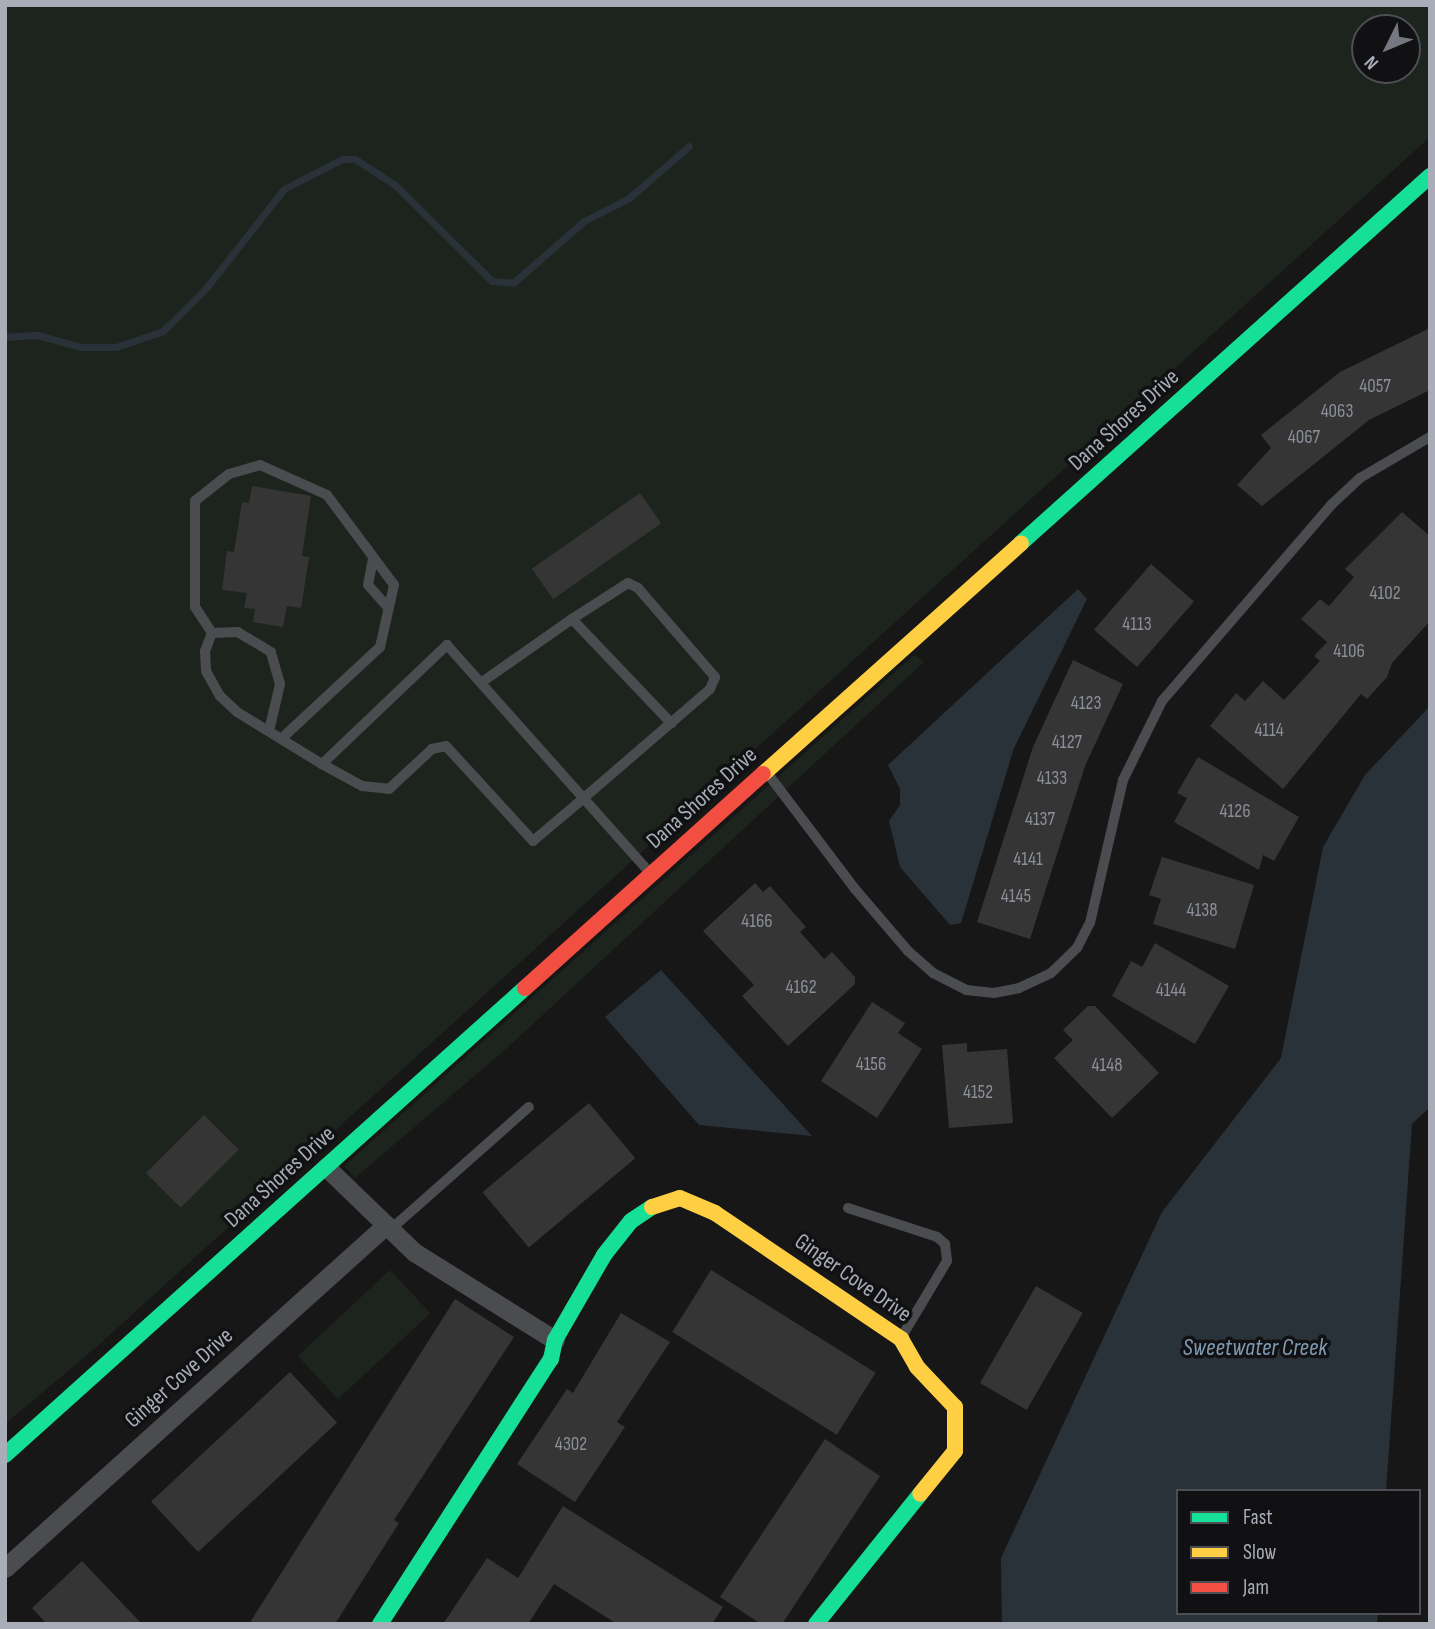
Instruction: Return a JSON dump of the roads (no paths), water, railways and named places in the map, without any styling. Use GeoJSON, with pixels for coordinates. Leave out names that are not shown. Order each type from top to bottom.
{"type":"FeatureCollection","features":[{"type":"Feature","properties":{"kind":"street","name":"Dana Shores Drive"},"geometry":{"type":"LineString","coordinates":[[5,1455],[1430,176]]}},
{"type":"Feature","properties":{"kind":"street"},"geometry":{"type":"LineString","coordinates":[[326,1167],[414,1252],[555,1340]]}},
{"type":"Feature","properties":{"kind":"street","name":"Ginger Cove Drive"},"geometry":{"type":"LineString","coordinates":[[380,1624],[551,1359],[555,1340],[604,1255],[631,1221],[648,1208],[680,1198],[715,1213],[901,1339],[917,1367],[955,1408],[955,1451],[816,1624]]}},
{"type":"Feature","properties":{"kind":"street","name":"Ginger Cove Drive"},"geometry":{"type":"LineString","coordinates":[[5,1568],[388,1227]]}},
{"type":"Feature","properties":{"kind":"lane"},"geometry":{"type":"LineString","coordinates":[[766,772],[855,889],[908,951],[933,973],[966,989],[994,993],[1020,988],[1051,973],[1077,948],[1090,923],[1123,780],[1162,701],[1331,505],[1360,478],[1430,437]]}},
{"type":"Feature","properties":{"kind":"lane"},"geometry":{"type":"LineString","coordinates":[[212,633],[195,607],[195,501],[229,474],[260,465],[327,495],[394,585],[380,646],[282,738]]}},
{"type":"Feature","properties":{"kind":"lane"},"geometry":{"type":"LineString","coordinates":[[373,558],[368,585],[389,608]]}},
{"type":"Feature","properties":{"kind":"lane"},"geometry":{"type":"LineString","coordinates":[[212,633],[205,650],[206,671],[220,696],[269,731],[362,786],[388,789],[432,749],[446,746],[533,841],[710,689],[715,677],[638,588],[628,583],[482,682]]}},
{"type":"Feature","properties":{"kind":"lane"},"geometry":{"type":"LineString","coordinates":[[572,619],[671,723]]}},
{"type":"Feature","properties":{"kind":"lane"},"geometry":{"type":"LineString","coordinates":[[212,633],[238,632],[271,652],[280,684],[269,731]]}},
{"type":"Feature","properties":{"kind":"lane"},"geometry":{"type":"LineString","coordinates":[[322,764],[447,645],[652,874]]}},
{"type":"Feature","properties":{"kind":"lane"},"geometry":{"type":"LineString","coordinates":[[388,1227],[529,1107]]}},
{"type":"Feature","properties":{"kind":"lane"},"geometry":{"type":"LineString","coordinates":[[848,1208],[937,1237],[945,1244],[947,1261],[901,1339]]}},
{"type":"Feature","properties":{"kind":"water"},"geometry":{"type":"Polygon","coordinates":[[[1078,589],[1087,599],[1014,748],[961,923],[950,925],[900,867],[889,821],[900,805],[900,789],[888,765],[1078,589]]]}},
{"type":"Feature","properties":{"kind":"water","name":"Sweetwater Creek"},"geometry":{"type":"Polygon","coordinates":[[[1430,706],[1430,1107],[1412,1124],[1386,1489],[1176,1489],[1176,1615],[1378,1615],[1377,1624],[1002,1624],[1001,1558],[1162,1212],[1281,1058],[1323,847],[1365,775],[1430,706]]]}},
{"type":"Feature","properties":{"kind":"water"},"geometry":{"type":"Polygon","coordinates":[[[661,970],[812,1136],[699,1125],[605,1017],[661,970]]]}},
{"type":"Feature","properties":{"kind":"waterway"},"geometry":{"type":"LineString","coordinates":[[5,337],[37,335],[81,347],[116,347],[163,331],[206,288],[284,189],[342,159],[355,159],[395,185],[492,281],[513,283],[584,221],[629,198],[689,146]]}}]}
